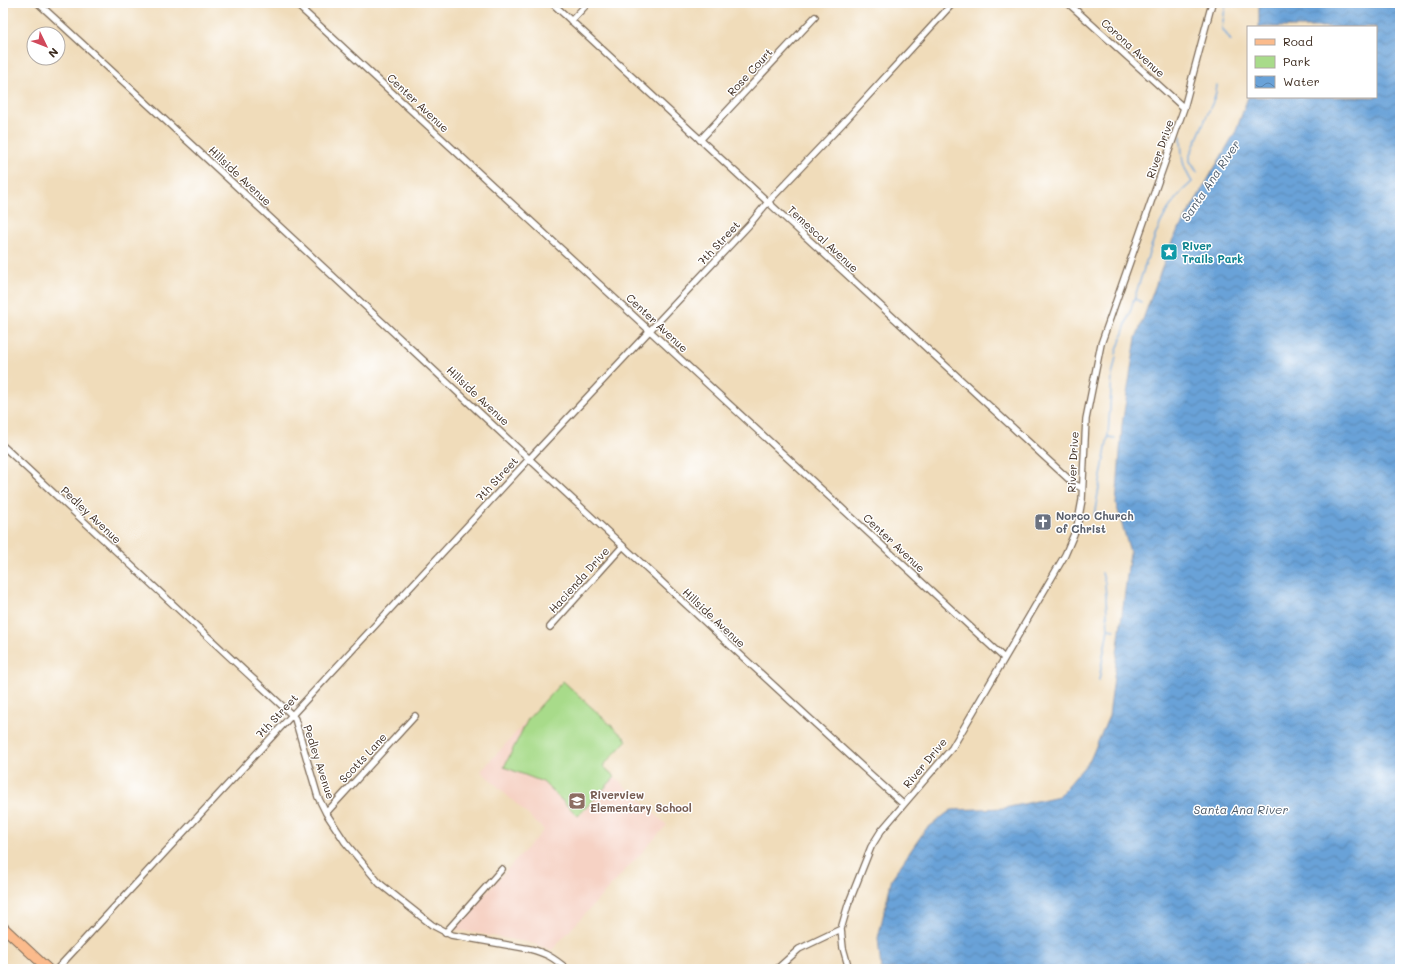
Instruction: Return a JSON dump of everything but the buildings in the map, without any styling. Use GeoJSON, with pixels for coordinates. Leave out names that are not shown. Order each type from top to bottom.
{"type":"FeatureCollection","features":[{"type":"Feature","properties":{"kind":"main road"},"geometry":{"type":"LineString","coordinates":[[3,927],[48,969]]}},
{"type":"Feature","properties":{"kind":"street","name":"Hillside Avenue"},"geometry":{"type":"LineString","coordinates":[[38,3],[903,804]]}},
{"type":"Feature","properties":{"kind":"street","name":"Center Avenue"},"geometry":{"type":"LineString","coordinates":[[295,3],[1004,658]]}},
{"type":"Feature","properties":{"kind":"street","name":"Temescal Avenue"},"geometry":{"type":"LineString","coordinates":[[552,3],[1074,484],[1082,488]]}},
{"type":"Feature","properties":{"kind":"street"},"geometry":{"type":"LineString","coordinates":[[571,21],[588,3]]}},
{"type":"Feature","properties":{"kind":"street","name":"7th Street"},"geometry":{"type":"LineString","coordinates":[[57,969],[530,458],[749,225],[768,202],[953,3]]}},
{"type":"Feature","properties":{"kind":"street","name":"River Drive"},"geometry":{"type":"LineString","coordinates":[[849,969],[841,929],[848,905],[871,846],[903,804],[952,748],[1065,555],[1074,536],[1077,528],[1082,488],[1086,419],[1101,344],[1184,108],[1212,3]]}},
{"type":"Feature","properties":{"kind":"street","name":"Corona Avenue"},"geometry":{"type":"LineString","coordinates":[[1071,4],[1184,108]]}},
{"type":"Feature","properties":{"kind":"street","name":"Rose Court"},"geometry":{"type":"LineString","coordinates":[[700,140],[815,17]]}},
{"type":"Feature","properties":{"kind":"street","name":"Pedley Avenue"},"geometry":{"type":"LineString","coordinates":[[3,446],[292,715],[295,719],[318,797],[326,813],[345,842],[379,883],[432,925],[445,933],[542,952],[552,956],[567,969]]}},
{"type":"Feature","properties":{"kind":"street","name":"Hacienda Drive"},"geometry":{"type":"LineString","coordinates":[[550,627],[623,546]]}},
{"type":"Feature","properties":{"kind":"street","name":"Scotts Lane"},"geometry":{"type":"LineString","coordinates":[[326,813],[415,716]]}},
{"type":"Feature","properties":{"kind":"street"},"geometry":{"type":"LineString","coordinates":[[445,933],[502,868]]}},
{"type":"Feature","properties":{"kind":"street"},"geometry":{"type":"LineString","coordinates":[[777,969],[799,949],[841,929]]}},
{"type":"Feature","properties":{"kind":"shaded area","name":"Riverview Elementary School"},"geometry":{"type":"Polygon","coordinates":[[[563,681],[627,740],[603,766],[667,825],[552,950],[531,943],[452,929],[544,830],[481,771],[563,681]]]}},
{"type":"Feature","properties":{"kind":"green space"},"geometry":{"type":"Polygon","coordinates":[[[563,681],[627,740],[603,766],[615,777],[578,816],[543,782],[504,767],[528,719],[563,681]]]}},
{"type":"Feature","properties":{"kind":"water","name":"Santa Ana River"},"geometry":{"type":"Polygon","coordinates":[[[1259,3],[1400,3],[1400,969],[881,969],[878,938],[892,878],[925,830],[951,810],[1005,808],[1059,796],[1090,760],[1109,716],[1130,552],[1116,504],[1122,425],[1136,338],[1172,241],[1236,131],[1248,98],[1377,98],[1377,26],[1259,26],[1259,3]]]}},
{"type":"Feature","properties":{"kind":"waterway"},"geometry":{"type":"LineString","coordinates":[[1226,3],[1222,28],[1231,41]]}},
{"type":"Feature","properties":{"kind":"waterway"},"geometry":{"type":"LineString","coordinates":[[1197,172],[1190,161],[1190,155],[1215,97],[1217,85]]}},
{"type":"Feature","properties":{"kind":"waterway"},"geometry":{"type":"LineString","coordinates":[[1116,354],[1147,258],[1158,230],[1171,204],[1192,182],[1183,160],[1181,136]]}},
{"type":"Feature","properties":{"kind":"waterway"},"geometry":{"type":"LineString","coordinates":[[1135,299],[1141,302]]}},
{"type":"Feature","properties":{"kind":"waterway"},"geometry":{"type":"LineString","coordinates":[[1108,437],[1112,376],[1116,357]]}},
{"type":"Feature","properties":{"kind":"waterway"},"geometry":{"type":"LineString","coordinates":[[1094,516],[1108,437],[1115,438]]}},
{"type":"Feature","properties":{"kind":"waterway"},"geometry":{"type":"LineString","coordinates":[[1102,573],[1105,583],[1108,629],[1114,630]]}},
{"type":"Feature","properties":{"kind":"waterway"},"geometry":{"type":"LineString","coordinates":[[1099,680],[1108,629]]}},
{"type":"Feature","properties":{"kind":"place","name":"River Trails Park"},"geometry":{"type":"Point","coordinates":[1169,252]}},
{"type":"Feature","properties":{"kind":"place","name":"Norco Church of Christ"},"geometry":{"type":"Point","coordinates":[1043,522]}},
{"type":"Feature","properties":{"kind":"place","name":"Riverview Elementary School"},"geometry":{"type":"Point","coordinates":[577,801]}}]}
